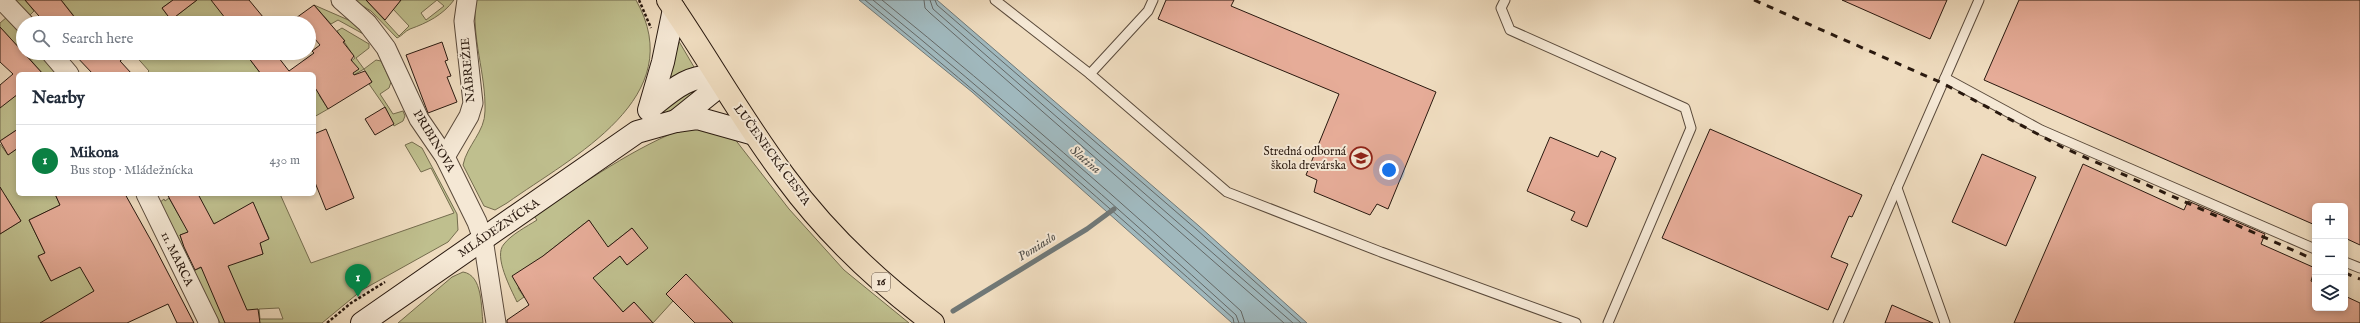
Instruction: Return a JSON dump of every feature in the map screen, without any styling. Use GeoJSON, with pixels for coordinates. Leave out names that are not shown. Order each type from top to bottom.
{"type":"FeatureCollection","features":[{"type":"Feature","properties":{"kind":"main road","name":"LUČENECKÁ CESTA"},"geometry":{"type":"LineString","coordinates":[[671,4],[754,134],[785,178],[834,236],[896,295],[933,323]]}},
{"type":"Feature","properties":{"kind":"street"},"geometry":{"type":"LineString","coordinates":[[2,0],[17,16]]}},
{"type":"Feature","properties":{"kind":"street","name":"PRIBINOVA"},"geometry":{"type":"LineString","coordinates":[[341,0],[379,36],[419,119],[445,157],[483,239],[496,323]]}},
{"type":"Feature","properties":{"kind":"street","name":"NÁBREŽIE"},"geometry":{"type":"LineString","coordinates":[[445,157],[469,116],[472,104],[464,21],[467,0]]}},
{"type":"Feature","properties":{"kind":"street"},"geometry":{"type":"LineString","coordinates":[[637,132],[651,107],[671,4]]}},
{"type":"Feature","properties":{"kind":"street"},"geometry":{"type":"LineString","coordinates":[[57,60],[67,72]]}},
{"type":"Feature","properties":{"kind":"street"},"geometry":{"type":"LineString","coordinates":[[651,107],[676,87],[689,80],[702,75],[717,77],[712,92],[676,121]]}},
{"type":"Feature","properties":{"kind":"street"},"geometry":{"type":"LineString","coordinates":[[637,132],[676,121],[702,119],[754,134]]}},
{"type":"Feature","properties":{"kind":"street","name":"MLÁDEŽNÍCKA"},"geometry":{"type":"LineString","coordinates":[[362,323],[637,132]]}},
{"type":"Feature","properties":{"kind":"street","name":"11. MARCA"},"geometry":{"type":"LineString","coordinates":[[147,196],[209,323]]}},
{"type":"Feature","properties":{"kind":"lane"},"geometry":{"type":"LineString","coordinates":[[996,0],[1090,74],[1227,192],[1576,323]]}},
{"type":"Feature","properties":{"kind":"lane"},"geometry":{"type":"LineString","coordinates":[[1090,74],[1148,11],[1153,0]]}},
{"type":"Feature","properties":{"kind":"lane"},"geometry":{"type":"LineString","coordinates":[[1504,0],[1501,8],[1510,30],[1685,108],[1691,128],[1608,323]]}},
{"type":"Feature","properties":{"kind":"lane"},"geometry":{"type":"LineString","coordinates":[[1838,323],[1979,0]]}},
{"type":"Feature","properties":{"kind":"lane"},"geometry":{"type":"LineString","coordinates":[[1945,78],[2041,130],[2312,247]]}},
{"type":"Feature","properties":{"kind":"lane"},"geometry":{"type":"LineString","coordinates":[[1897,188],[1945,323]]}},
{"type":"Feature","properties":{"kind":"lane"},"geometry":{"type":"LineString","coordinates":[[2348,263],[2360,268]]}},
{"type":"Feature","properties":{"kind":"path"},"geometry":{"type":"LineString","coordinates":[[639,0],[652,34]]}},
{"type":"Feature","properties":{"kind":"green space"},"geometry":{"type":"Polygon","coordinates":[[[11,0],[25,0],[34,11],[27,16],[11,0]]]}},
{"type":"Feature","properties":{"kind":"green space"},"geometry":{"type":"Polygon","coordinates":[[[173,0],[162,8],[168,16],[74,16],[62,1],[173,0]]]}},
{"type":"Feature","properties":{"kind":"green space"},"geometry":{"type":"Polygon","coordinates":[[[197,0],[246,0],[226,16],[176,16],[197,0]]]}},
{"type":"Feature","properties":{"kind":"green space"},"geometry":{"type":"Polygon","coordinates":[[[353,0],[366,0],[399,36],[409,26],[393,9],[401,0],[437,0],[454,0],[445,10],[434,18],[408,30],[397,38],[371,11],[353,0]],[[437,0],[421,13],[426,20],[444,6],[437,0]]]}},
{"type":"Feature","properties":{"kind":"green space"},"geometry":{"type":"Polygon","coordinates":[[[476,0],[636,0],[649,35],[648,66],[637,95],[617,121],[591,144],[563,165],[495,210],[484,206],[463,165],[468,151],[482,125],[485,111],[485,97],[475,28],[476,0]]]}},
{"type":"Feature","properties":{"kind":"green space"},"geometry":{"type":"Polygon","coordinates":[[[314,5],[353,22],[367,36],[338,20],[331,24],[314,5]]]}},
{"type":"Feature","properties":{"kind":"green space"},"geometry":{"type":"Polygon","coordinates":[[[7,17],[16,26],[16,45],[0,27],[0,23],[7,17]]]}},
{"type":"Feature","properties":{"kind":"green space"},"geometry":{"type":"Polygon","coordinates":[[[342,28],[369,44],[369,48],[356,58],[364,69],[319,95],[328,109],[316,116],[316,84],[338,72],[355,58],[337,31],[342,28]]]}},
{"type":"Feature","properties":{"kind":"green space"},"geometry":{"type":"Polygon","coordinates":[[[674,33],[694,67],[679,73],[669,80],[674,33]]]}},
{"type":"Feature","properties":{"kind":"green space"},"geometry":{"type":"Polygon","coordinates":[[[31,60],[48,60],[58,72],[41,72],[31,60]]]}},
{"type":"Feature","properties":{"kind":"green space"},"geometry":{"type":"Polygon","coordinates":[[[139,60],[250,60],[259,72],[148,72],[149,71],[139,60]]]}},
{"type":"Feature","properties":{"kind":"green space"},"geometry":{"type":"Polygon","coordinates":[[[376,60],[381,61],[391,82],[389,88],[380,94],[393,114],[403,111],[405,116],[403,121],[394,126],[385,107],[369,84],[372,82],[364,69],[376,60]]]}},
{"type":"Feature","properties":{"kind":"green space"},"geometry":{"type":"Polygon","coordinates":[[[701,88],[685,106],[650,121],[678,96],[701,88]]]}},
{"type":"Feature","properties":{"kind":"green space"},"geometry":{"type":"Polygon","coordinates":[[[16,95],[16,130],[0,141],[0,106],[16,95]]]}},
{"type":"Feature","properties":{"kind":"green space"},"geometry":{"type":"Polygon","coordinates":[[[690,126],[734,138],[789,209],[844,270],[909,323],[733,323],[686,275],[673,301],[653,323],[634,302],[623,312],[604,290],[594,297],[573,293],[620,256],[627,265],[647,248],[632,228],[574,274],[597,232],[589,220],[543,256],[518,288],[524,297],[517,302],[507,281],[502,264],[501,249],[507,240],[537,220],[534,216],[610,166],[649,144],[690,126]]]}},
{"type":"Feature","properties":{"kind":"green space"},"geometry":{"type":"Polygon","coordinates":[[[412,142],[422,148],[457,214],[458,230],[448,242],[362,290],[322,323],[220,323],[193,271],[241,250],[245,260],[263,254],[260,243],[269,238],[253,203],[226,217],[227,219],[180,235],[189,260],[186,259],[159,203],[164,199],[165,201],[169,198],[182,221],[197,196],[281,196],[311,263],[454,213],[431,168],[421,172],[405,145],[412,142]],[[279,308],[259,309],[260,319],[283,319],[279,308]]]}},
{"type":"Feature","properties":{"kind":"green space"},"geometry":{"type":"Polygon","coordinates":[[[0,144],[8,155],[16,149],[16,196],[56,196],[60,205],[29,220],[45,253],[38,257],[51,281],[80,265],[107,285],[58,323],[0,323],[0,234],[21,221],[5,195],[0,198],[0,144]]]}},
{"type":"Feature","properties":{"kind":"green space"},"geometry":{"type":"Polygon","coordinates":[[[463,272],[470,274],[478,286],[483,323],[398,323],[452,277],[463,272]]]}},
{"type":"Feature","properties":{"kind":"water","name":"Slatina"},"geometry":{"type":"Polygon","coordinates":[[[859,0],[937,0],[1199,226],[1307,323],[1232,323],[972,92],[859,0]]]}},
{"type":"Feature","properties":{"kind":"building"},"geometry":{"type":"Polygon","coordinates":[[[25,0],[61,0],[74,16],[39,16],[25,0]]]}},
{"type":"Feature","properties":{"kind":"building"},"geometry":{"type":"Polygon","coordinates":[[[173,0],[197,0],[176,16],[168,16],[162,8],[173,0]]]}},
{"type":"Feature","properties":{"kind":"building"},"geometry":{"type":"Polygon","coordinates":[[[211,0],[249,0],[262,16],[224,16],[211,0]]]}},
{"type":"Feature","properties":{"kind":"building"},"geometry":{"type":"Polygon","coordinates":[[[366,0],[401,0],[385,20],[366,0]]]}},
{"type":"Feature","properties":{"kind":"building"},"geometry":{"type":"Polygon","coordinates":[[[1166,0],[1234,0],[1231,6],[1436,92],[1388,209],[1377,204],[1370,215],[1314,192],[1317,180],[1306,175],[1339,94],[1158,19],[1166,0]]]}},
{"type":"Feature","properties":{"kind":"building"},"geometry":{"type":"Polygon","coordinates":[[[1842,0],[1947,0],[1930,39],[1842,0]]]}},
{"type":"Feature","properties":{"kind":"building"},"geometry":{"type":"Polygon","coordinates":[[[2019,0],[2360,0],[2360,245],[2348,239],[2348,203],[2312,203],[2312,224],[1984,80],[2019,0]]]}},
{"type":"Feature","properties":{"kind":"building"},"geometry":{"type":"Polygon","coordinates":[[[314,5],[345,41],[343,42],[354,56],[351,60],[359,69],[353,73],[354,75],[365,71],[372,82],[328,109],[316,89],[316,72],[259,72],[250,60],[280,60],[289,71],[304,60],[316,60],[316,48],[320,45],[316,40],[316,16],[299,16],[314,5]]]}},
{"type":"Feature","properties":{"kind":"building"},"geometry":{"type":"Polygon","coordinates":[[[0,27],[16,44],[16,60],[30,60],[41,72],[16,72],[16,96],[0,108],[0,85],[13,74],[0,62],[0,27]]]}},
{"type":"Feature","properties":{"kind":"building"},"geometry":{"type":"Polygon","coordinates":[[[442,42],[448,60],[445,61],[451,76],[447,77],[457,102],[428,113],[406,55],[442,42]]]}},
{"type":"Feature","properties":{"kind":"building"},"geometry":{"type":"Polygon","coordinates":[[[80,60],[121,60],[120,61],[130,72],[91,72],[80,60]]]}},
{"type":"Feature","properties":{"kind":"building"},"geometry":{"type":"Polygon","coordinates":[[[385,107],[394,124],[375,135],[365,119],[385,107]]]}},
{"type":"Feature","properties":{"kind":"building"},"geometry":{"type":"Polygon","coordinates":[[[326,129],[354,198],[326,210],[316,185],[316,133],[326,129]]]}},
{"type":"Feature","properties":{"kind":"building"},"geometry":{"type":"Polygon","coordinates":[[[1710,129],[1862,195],[1852,217],[1849,216],[1831,257],[1848,264],[1828,310],[1662,238],[1710,129]]]}},
{"type":"Feature","properties":{"kind":"building"},"geometry":{"type":"Polygon","coordinates":[[[16,130],[16,149],[8,155],[0,141],[16,130]]]}},
{"type":"Feature","properties":{"kind":"building"},"geometry":{"type":"Polygon","coordinates":[[[1550,137],[1598,157],[1601,151],[1616,158],[1587,227],[1571,220],[1575,212],[1527,191],[1550,137]]]}},
{"type":"Feature","properties":{"kind":"building"},"geometry":{"type":"Polygon","coordinates":[[[1982,154],[2036,177],[2006,246],[1952,222],[1982,154]]]}},
{"type":"Feature","properties":{"kind":"building"},"geometry":{"type":"Polygon","coordinates":[[[2083,164],[2184,210],[2188,201],[2265,234],[2261,244],[2312,267],[2312,311],[2348,311],[2348,297],[2360,303],[2360,323],[2014,323],[2083,164]]]}},
{"type":"Feature","properties":{"kind":"building"},"geometry":{"type":"Polygon","coordinates":[[[0,187],[21,221],[0,234],[0,187]]]}},
{"type":"Feature","properties":{"kind":"building"},"geometry":{"type":"Polygon","coordinates":[[[56,196],[126,196],[194,323],[177,323],[168,304],[127,323],[40,323],[94,291],[80,267],[51,281],[38,256],[45,253],[29,220],[60,205],[56,196]]]}},
{"type":"Feature","properties":{"kind":"building"},"geometry":{"type":"Polygon","coordinates":[[[168,196],[199,196],[214,224],[253,202],[269,239],[260,243],[263,254],[228,266],[247,310],[258,309],[260,323],[225,323],[201,267],[195,270],[184,247],[180,235],[188,232],[168,196]]]}},
{"type":"Feature","properties":{"kind":"building"},"geometry":{"type":"Polygon","coordinates":[[[589,220],[608,247],[632,228],[648,248],[627,265],[620,256],[593,278],[623,312],[634,302],[653,323],[507,323],[507,320],[529,305],[512,276],[543,256],[589,220]]]}},
{"type":"Feature","properties":{"kind":"building"},"geometry":{"type":"Polygon","coordinates":[[[686,274],[733,323],[695,323],[666,294],[686,274]]]}},
{"type":"Feature","properties":{"kind":"building"},"geometry":{"type":"Polygon","coordinates":[[[1892,305],[1933,323],[1885,323],[1892,305]]]}},
{"type":"Feature","properties":{"kind":"waterway","name":"Pomiaslo"},"geometry":{"type":"LineString","coordinates":[[953,311],[1087,229],[1114,209]]}},
{"type":"Feature","properties":{"kind":"railway"},"geometry":{"type":"LineString","coordinates":[[1754,0],[1942,83],[2062,147],[2312,259]]}},
{"type":"Feature","properties":{"kind":"railway"},"geometry":{"type":"LineString","coordinates":[[2348,274],[2360,279]]}},
{"type":"Feature","properties":{"kind":"place","name":"Stredná odborná škola drevárska"},"geometry":{"type":"Point","coordinates":[1361,158]}},
{"type":"Feature","properties":{"kind":"place","name":"Mikona"},"geometry":{"type":"Point","coordinates":[358,297]}}]}
